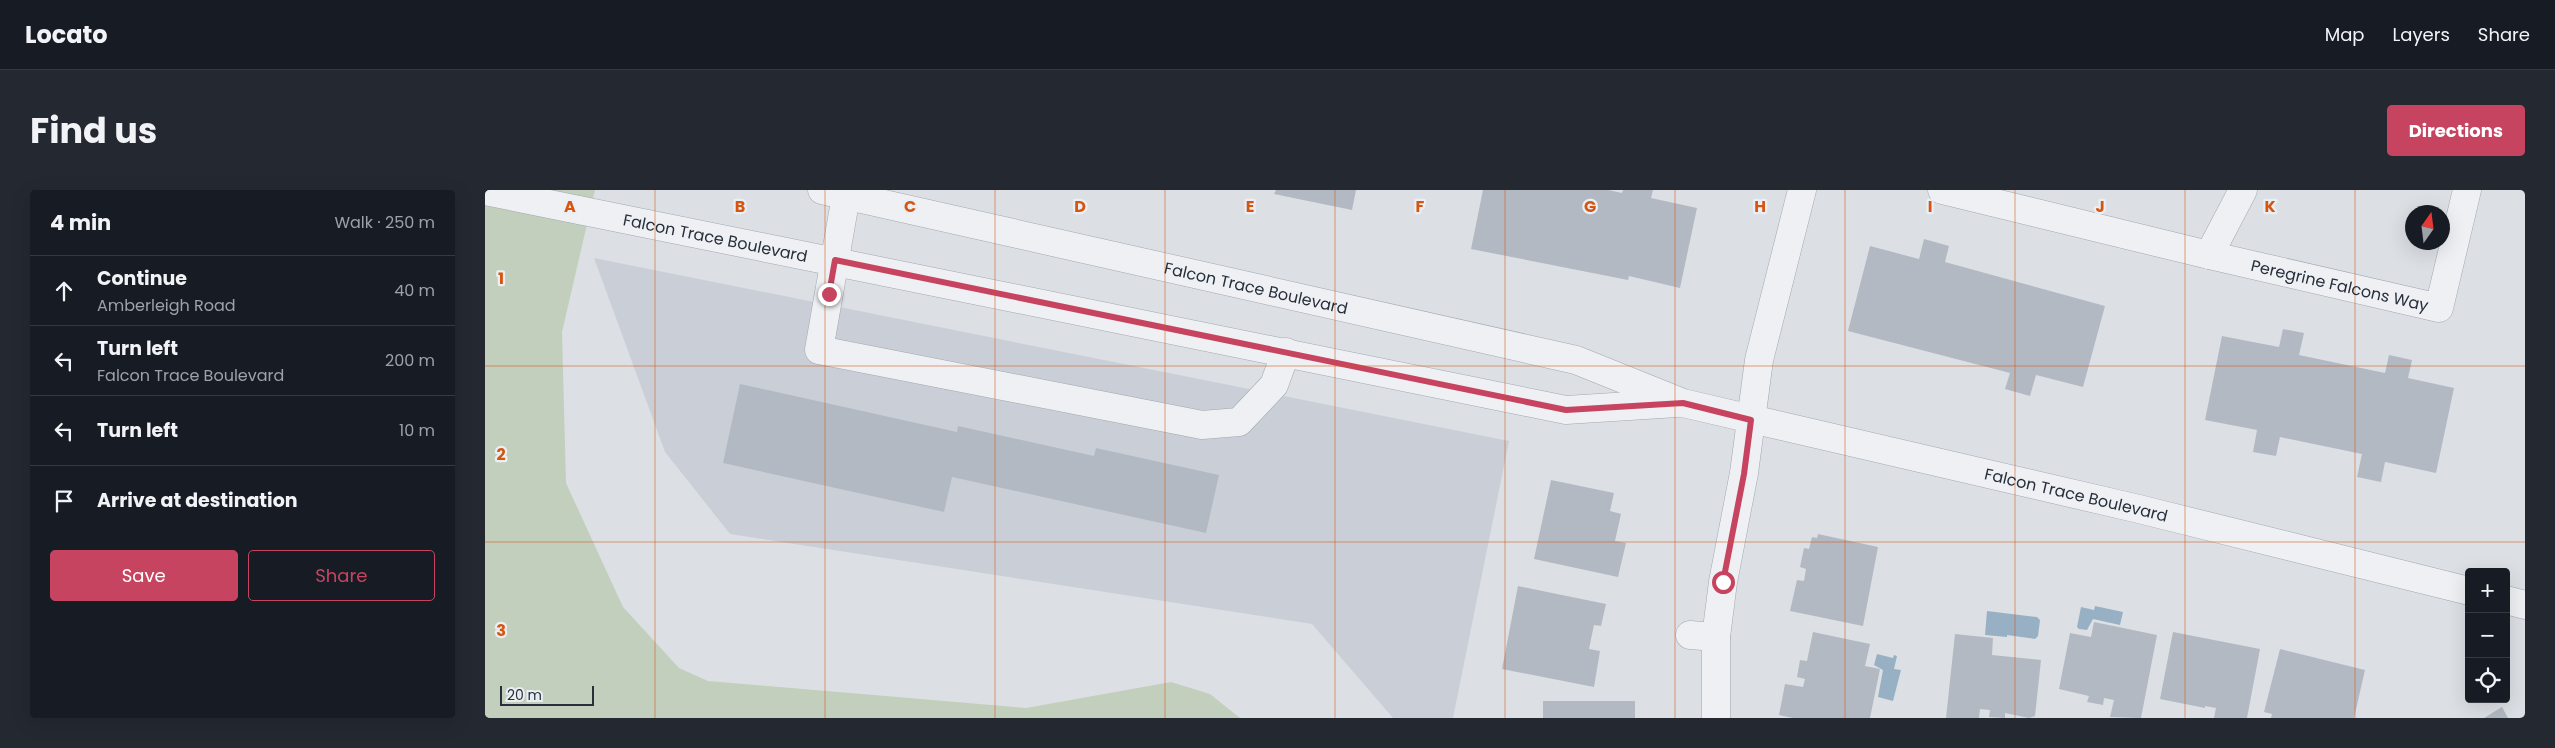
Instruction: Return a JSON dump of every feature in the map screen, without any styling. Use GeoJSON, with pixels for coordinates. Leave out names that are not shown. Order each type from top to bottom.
{"type":"FeatureCollection","features":[{"type":"Feature","properties":{"kind":"street","name":"Falcon Trace Boulevard"},"geometry":{"type":"LineString","coordinates":[[485,190],[1566,410],[1683,403]]}},
{"type":"Feature","properties":{"kind":"street"},"geometry":{"type":"LineString","coordinates":[[1716,718],[1703,636],[1723,582],[1744,474],[1759,360],[1802,190]]}},
{"type":"Feature","properties":{"kind":"street","name":"Peregrine Falcons Way"},"geometry":{"type":"LineString","coordinates":[[1942,190],[2209,255],[2439,308],[2467,190]]}},
{"type":"Feature","properties":{"kind":"street"},"geometry":{"type":"LineString","coordinates":[[2209,255],[2243,190]]}},
{"type":"Feature","properties":{"kind":"street"},"geometry":{"type":"LineString","coordinates":[[834,193],[835,260],[819,350],[1202,425],[1239,422],[1273,385],[1285,352]]}},
{"type":"Feature","properties":{"kind":"street","name":"Falcon Trace Boulevard"},"geometry":{"type":"LineString","coordinates":[[834,193],[1576,360],[1683,403],[2139,509],[2465,590]]}},
{"type":"Feature","properties":{"kind":"street"},"geometry":{"type":"LineString","coordinates":[[2510,601],[2525,605]]}},
{"type":"Feature","properties":{"kind":"shaded area"},"geometry":{"type":"Polygon","coordinates":[[[594,258],[1509,441],[1453,718],[1393,718],[1312,624],[730,534],[665,452],[594,258]]]}},
{"type":"Feature","properties":{"kind":"green space"},"geometry":{"type":"Polygon","coordinates":[[[485,190],[595,190],[562,332],[566,483],[623,607],[679,668],[708,681],[1026,708],[1171,682],[1210,694],[1240,718],[485,718],[485,190]]]}},
{"type":"Feature","properties":{"kind":"water"},"geometry":{"type":"Polygon","coordinates":[[[2095,606],[2123,612],[2120,625],[2093,619],[2087,630],[2079,629],[2077,627],[2081,607],[2094,610],[2095,606]]]}},
{"type":"Feature","properties":{"kind":"water"},"geometry":{"type":"Polygon","coordinates":[[[1987,611],[2037,617],[2040,620],[2038,636],[2035,639],[2007,635],[2007,637],[1985,635],[1987,611]]]}},
{"type":"Feature","properties":{"kind":"water"},"geometry":{"type":"Polygon","coordinates":[[[1877,654],[1893,658],[1894,655],[1897,656],[1894,669],[1901,670],[1893,701],[1878,697],[1883,670],[1874,665],[1877,654]]]}},
{"type":"Feature","properties":{"kind":"building"},"geometry":{"type":"Polygon","coordinates":[[[1276,190],[1356,190],[1352,210],[1274,194],[1276,190]]]}},
{"type":"Feature","properties":{"kind":"building"},"geometry":{"type":"Polygon","coordinates":[[[1483,190],[1608,190],[1622,193],[1623,190],[1653,190],[1651,198],[1697,208],[1680,288],[1629,276],[1628,280],[1471,249],[1483,190]]]}},
{"type":"Feature","properties":{"kind":"building"},"geometry":{"type":"Polygon","coordinates":[[[1924,239],[1949,246],[1945,262],[2105,306],[2083,387],[2036,375],[2030,396],[2005,389],[2010,373],[1848,331],[1870,246],[1919,259],[1924,239]]]}},
{"type":"Feature","properties":{"kind":"building"},"geometry":{"type":"Polygon","coordinates":[[[2283,329],[2304,333],[2299,355],[2385,373],[2389,355],[2412,360],[2408,378],[2454,388],[2436,473],[2385,462],[2381,482],[2357,477],[2362,454],[2280,437],[2276,456],[2253,452],[2257,430],[2205,420],[2222,336],[2279,347],[2283,329]]]}},
{"type":"Feature","properties":{"kind":"building"},"geometry":{"type":"Polygon","coordinates":[[[740,384],[957,432],[958,426],[1094,456],[1096,448],[1219,475],[1206,533],[952,477],[944,512],[723,463],[740,384]]]}},
{"type":"Feature","properties":{"kind":"building"},"geometry":{"type":"Polygon","coordinates":[[[1551,480],[1614,493],[1610,511],[1621,514],[1615,541],[1626,543],[1618,577],[1534,559],[1551,480]]]}},
{"type":"Feature","properties":{"kind":"building"},"geometry":{"type":"Polygon","coordinates":[[[1818,534],[1878,547],[1863,626],[1790,611],[1797,580],[1804,581],[1806,569],[1800,567],[1804,548],[1809,549],[1812,537],[1817,538],[1818,534]]]}},
{"type":"Feature","properties":{"kind":"building"},"geometry":{"type":"Polygon","coordinates":[[[1518,586],[1606,604],[1601,626],[1594,625],[1589,649],[1600,651],[1594,687],[1502,669],[1518,586]]]}},
{"type":"Feature","properties":{"kind":"building"},"geometry":{"type":"Polygon","coordinates":[[[2094,622],[2157,635],[2141,718],[2110,717],[2114,700],[2104,698],[2103,705],[2087,702],[2089,696],[2059,689],[2070,633],[2091,637],[2094,622]]]}},
{"type":"Feature","properties":{"kind":"building"},"geometry":{"type":"Polygon","coordinates":[[[1813,632],[1870,644],[1865,666],[1880,669],[1870,718],[1793,718],[1779,715],[1785,684],[1803,687],[1805,679],[1797,677],[1800,660],[1807,661],[1813,632]]]}},
{"type":"Feature","properties":{"kind":"building"},"geometry":{"type":"Polygon","coordinates":[[[2173,632],[2260,649],[2247,718],[2214,718],[2216,708],[2205,706],[2205,708],[2160,699],[2173,632]]]}},
{"type":"Feature","properties":{"kind":"building"},"geometry":{"type":"Polygon","coordinates":[[[1955,634],[1993,638],[1992,655],[2041,660],[2035,716],[2029,718],[2005,713],[2005,718],[1989,717],[1990,710],[1980,709],[1979,718],[1946,718],[1955,634]]]}},
{"type":"Feature","properties":{"kind":"building"},"geometry":{"type":"Polygon","coordinates":[[[2280,649],[2365,670],[2354,718],[2271,718],[2272,714],[2264,712],[2280,649]]]}},
{"type":"Feature","properties":{"kind":"building"},"geometry":{"type":"Polygon","coordinates":[[[1543,701],[1635,701],[1635,718],[1543,718],[1543,701]]]}},
{"type":"Feature","properties":{"kind":"building"},"geometry":{"type":"Polygon","coordinates":[[[2502,707],[2508,718],[2484,718],[2502,707]]]}},
{"type":"Feature","properties":{"kind":"route"},"geometry":{"type":"LineString","coordinates":[[829,294],[835,260],[1285,352],[1446,387],[1566,410],[1683,403],[1751,420],[1744,474],[1723,582]]}}]}
